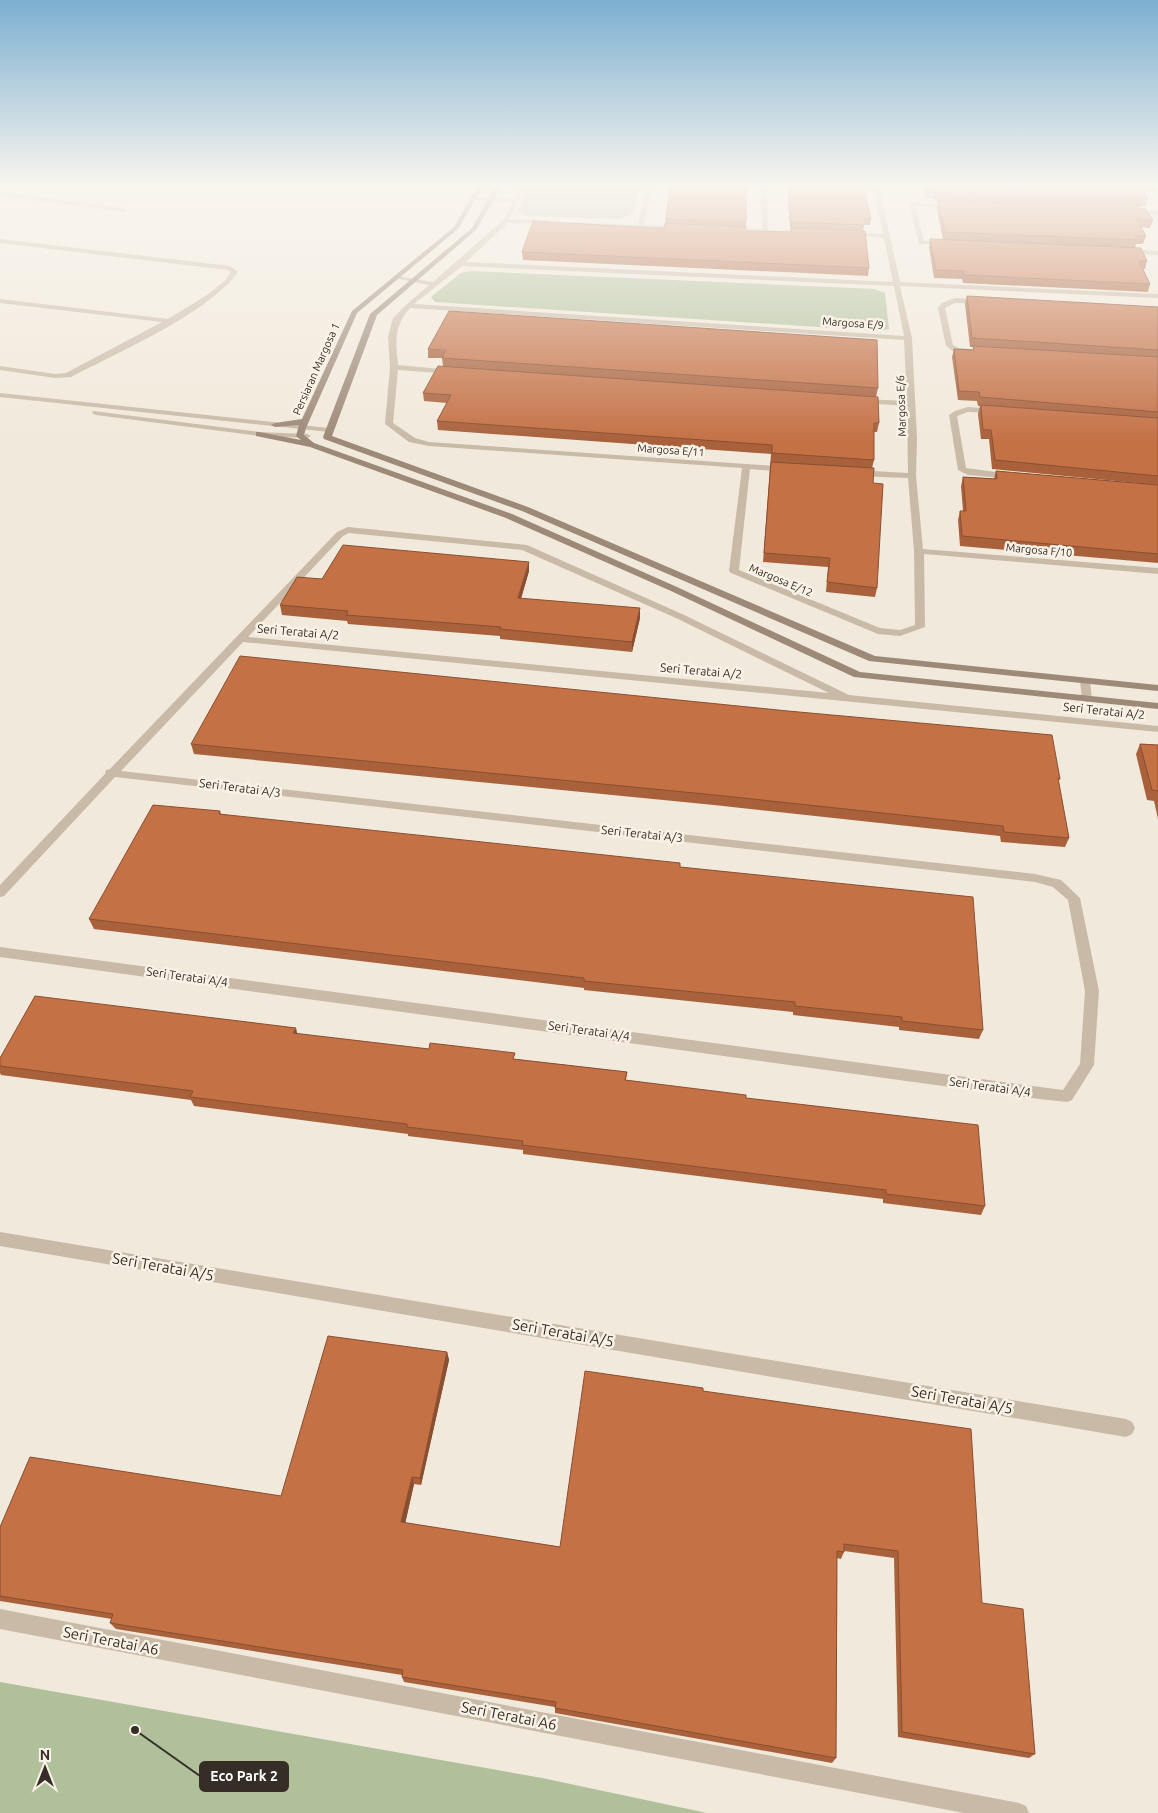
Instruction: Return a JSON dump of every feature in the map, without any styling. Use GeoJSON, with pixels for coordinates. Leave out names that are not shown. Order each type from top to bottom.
{"type":"FeatureCollection","features":[{"type":"Feature","properties":{"kind":"street"},"geometry":{"type":"LineString","coordinates":[[0,368],[62,376],[212,295],[234,277],[235,272]]}},
{"type":"Feature","properties":{"kind":"street","name":"Persiaran Margosa 1"},"geometry":{"type":"LineString","coordinates":[[301,432],[354,312],[405,272]]}},
{"type":"Feature","properties":{"kind":"street"},"geometry":{"type":"LineString","coordinates":[[328,434],[374,314],[425,272]]}},
{"type":"Feature","properties":{"kind":"street"},"geometry":{"type":"LineString","coordinates":[[450,272],[433,284],[397,318],[392,337],[394,368],[464,372]]}},
{"type":"Feature","properties":{"kind":"street"},"geometry":{"type":"LineString","coordinates":[[635,272],[1158,296]]}},
{"type":"Feature","properties":{"kind":"street","name":"Margosa E/6"},"geometry":{"type":"LineString","coordinates":[[894,272],[908,338],[913,438],[912,476],[919,551],[920,627]]}},
{"type":"Feature","properties":{"kind":"street"},"geometry":{"type":"LineString","coordinates":[[397,278],[433,284]]}},
{"type":"Feature","properties":{"kind":"street"},"geometry":{"type":"LineString","coordinates":[[0,300],[167,321]]}},
{"type":"Feature","properties":{"kind":"street"},"geometry":{"type":"LineString","coordinates":[[982,352],[952,349],[941,308],[945,303],[965,300],[993,302]]}},
{"type":"Feature","properties":{"kind":"street","name":"Margosa E/9"},"geometry":{"type":"LineString","coordinates":[[408,306],[908,338]]}},
{"type":"Feature","properties":{"kind":"street","name":"Margosa E/11"},"geometry":{"type":"LineString","coordinates":[[394,368],[389,424],[412,440],[429,444],[794,469]]}},
{"type":"Feature","properties":{"kind":"street"},"geometry":{"type":"LineString","coordinates":[[0,395],[275,425],[301,432],[312,445]]}},
{"type":"Feature","properties":{"kind":"street"},"geometry":{"type":"LineString","coordinates":[[851,400],[910,404]]}},
{"type":"Feature","properties":{"kind":"street"},"geometry":{"type":"LineString","coordinates":[[0,401],[259,434],[312,445],[510,516],[674,589],[858,675],[1158,706]]}},
{"type":"Feature","properties":{"kind":"street"},"geometry":{"type":"LineString","coordinates":[[1008,412],[959,410],[953,414],[956,440],[962,470],[1021,478]]}},
{"type":"Feature","properties":{"kind":"street"},"geometry":{"type":"LineString","coordinates":[[275,425],[298,423],[306,420]]}},
{"type":"Feature","properties":{"kind":"street"},"geometry":{"type":"LineString","coordinates":[[259,434],[301,432],[328,434],[525,508],[873,659],[1158,688]]}},
{"type":"Feature","properties":{"kind":"street","name":"Margosa E/12"},"geometry":{"type":"LineString","coordinates":[[746,466],[734,571],[878,631],[900,633],[920,627]]}},
{"type":"Feature","properties":{"kind":"street"},"geometry":{"type":"LineString","coordinates":[[849,473],[912,476]]}},
{"type":"Feature","properties":{"kind":"street"},"geometry":{"type":"LineString","coordinates":[[0,893],[110,774],[340,534],[348,530],[524,547],[679,616],[845,697]]}},
{"type":"Feature","properties":{"kind":"street","name":"Margosa F/10"},"geometry":{"type":"LineString","coordinates":[[919,551],[1158,571]]}},
{"type":"Feature","properties":{"kind":"street","name":"Seri Teratai A/2"},"geometry":{"type":"LineString","coordinates":[[241,639],[1158,729]]}},
{"type":"Feature","properties":{"kind":"street"},"geometry":{"type":"LineString","coordinates":[[910,663],[911,681]]}},
{"type":"Feature","properties":{"kind":"street"},"geometry":{"type":"LineString","coordinates":[[1085,681],[1087,699]]}},
{"type":"Feature","properties":{"kind":"street","name":"Seri Teratai A/3"},"geometry":{"type":"LineString","coordinates":[[110,774],[1035,878],[1057,883],[1074,898],[1092,991]]}},
{"type":"Feature","properties":{"kind":"street","name":"Seri Teratai A/4"},"geometry":{"type":"LineString","coordinates":[[0,952],[1067,1096],[1087,1065],[1092,991]]}},
{"type":"Feature","properties":{"kind":"street","name":"Seri Teratai A/5"},"geometry":{"type":"LineString","coordinates":[[0,1239],[1126,1428]]}},
{"type":"Feature","properties":{"kind":"street","name":"Seri Teratai A6"},"geometry":{"type":"LineString","coordinates":[[0,1620],[1019,1813]]}},
{"type":"Feature","properties":{"kind":"green space"},"geometry":{"type":"Polygon","coordinates":[[[484,272],[875,289],[885,293],[889,329],[879,331],[435,302],[431,297],[461,273],[484,272]]]}},
{"type":"Feature","properties":{"kind":"green space"},"geometry":{"type":"Polygon","coordinates":[[[0,1682],[542,1778],[707,1813],[0,1813],[0,1682]]]}},
{"type":"Feature","properties":{"kind":"building"},"geometry":{"type":"Polygon","coordinates":[[[964,272],[1144,272],[1150,284],[964,275],[964,272]]]}},
{"type":"Feature","properties":{"kind":"building"},"geometry":{"type":"Polygon","coordinates":[[[967,296],[1158,307],[1158,350],[972,338],[967,296]]]}},
{"type":"Feature","properties":{"kind":"building"},"geometry":{"type":"Polygon","coordinates":[[[449,311],[877,340],[878,388],[442,358],[446,350],[428,349],[449,311]]]}},
{"type":"Feature","properties":{"kind":"building"},"geometry":{"type":"Polygon","coordinates":[[[973,346],[1158,357],[1158,412],[980,397],[979,392],[959,391],[954,349],[974,350],[973,346]]]}},
{"type":"Feature","properties":{"kind":"building"},"geometry":{"type":"Polygon","coordinates":[[[438,366],[878,397],[879,423],[874,423],[874,460],[772,453],[772,445],[437,421],[451,395],[423,393],[438,366]]]}},
{"type":"Feature","properties":{"kind":"building"},"geometry":{"type":"Polygon","coordinates":[[[981,405],[1158,418],[1158,476],[995,460],[991,430],[983,430],[981,405]]]}},
{"type":"Feature","properties":{"kind":"building"},"geometry":{"type":"Polygon","coordinates":[[[771,462],[874,468],[873,483],[883,484],[877,588],[827,582],[830,558],[764,553],[771,462]]]}},
{"type":"Feature","properties":{"kind":"building"},"geometry":{"type":"Polygon","coordinates":[[[996,471],[1158,485],[1158,554],[962,536],[960,511],[966,511],[963,477],[997,479],[996,471]]]}},
{"type":"Feature","properties":{"kind":"building"},"geometry":{"type":"Polygon","coordinates":[[[343,545],[529,562],[518,598],[640,608],[632,642],[500,629],[501,627],[346,615],[348,611],[280,605],[297,577],[322,579],[343,545]]]}},
{"type":"Feature","properties":{"kind":"building"},"geometry":{"type":"Polygon","coordinates":[[[240,656],[788,711],[1052,735],[1069,838],[1004,832],[1003,826],[715,795],[191,744],[240,656]]]}},
{"type":"Feature","properties":{"kind":"building"},"geometry":{"type":"Polygon","coordinates":[[[1140,744],[1158,745],[1158,791],[1152,790],[1140,744]]]}},
{"type":"Feature","properties":{"kind":"building"},"geometry":{"type":"Polygon","coordinates":[[[153,805],[220,811],[219,814],[680,863],[680,867],[973,897],[983,1030],[902,1021],[902,1017],[795,1006],[795,1002],[584,981],[584,978],[89,919],[153,805]]]}},
{"type":"Feature","properties":{"kind":"building"},"geometry":{"type":"Polygon","coordinates":[[[35,996],[296,1028],[293,1033],[429,1049],[430,1043],[515,1053],[513,1059],[627,1072],[625,1080],[746,1095],[746,1098],[978,1125],[985,1206],[886,1194],[886,1190],[522,1145],[523,1141],[407,1127],[407,1124],[190,1097],[193,1091],[0,1066],[0,1058],[35,996]]]}},
{"type":"Feature","properties":{"kind":"building"},"geometry":{"type":"Polygon","coordinates":[[[328,1336],[447,1352],[420,1478],[412,1477],[401,1522],[560,1547],[585,1371],[703,1388],[703,1391],[971,1429],[982,1603],[1023,1609],[1035,1754],[902,1732],[898,1551],[844,1544],[844,1552],[837,1551],[836,1758],[555,1708],[556,1702],[402,1677],[403,1670],[110,1623],[113,1614],[0,1596],[0,1527],[30,1457],[281,1496],[328,1336]]]}},
{"type":"Feature","properties":{"kind":"place","name":"Eco Park 2"},"geometry":{"type":"Point","coordinates":[135,1730]}}]}
